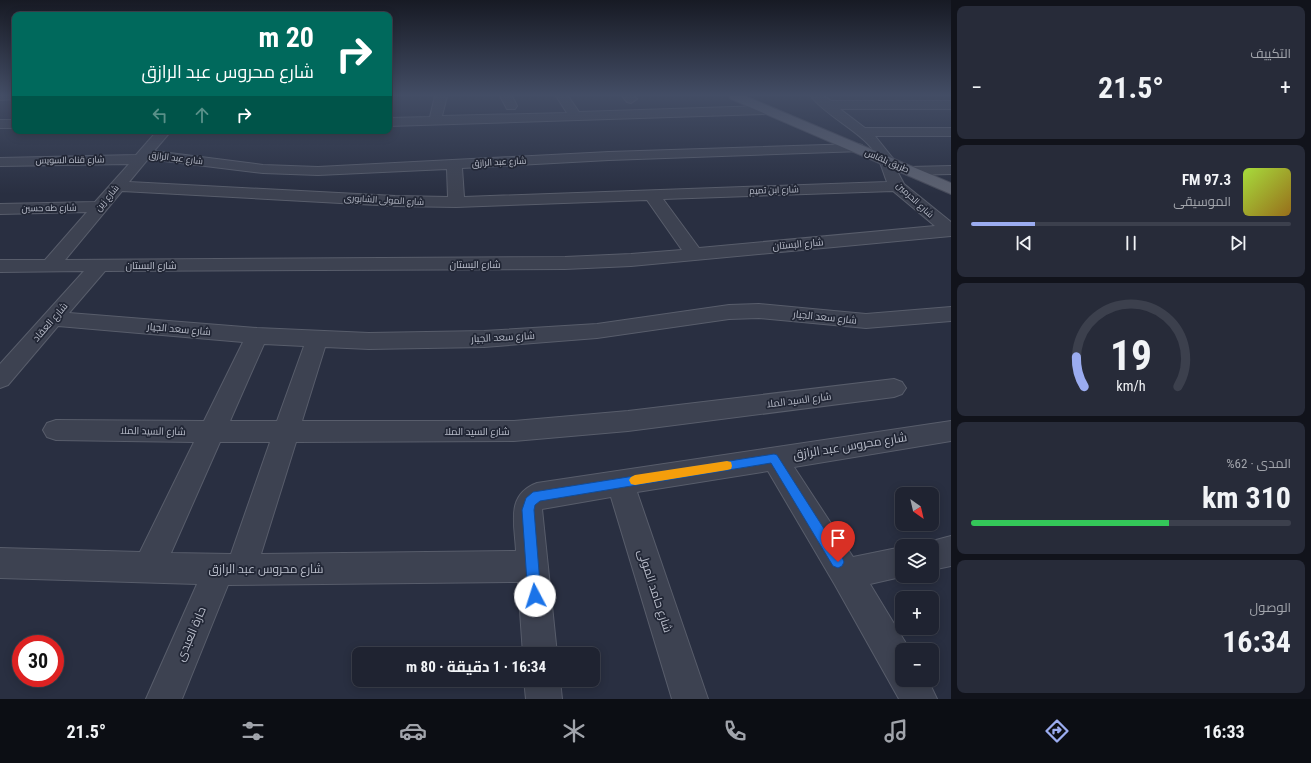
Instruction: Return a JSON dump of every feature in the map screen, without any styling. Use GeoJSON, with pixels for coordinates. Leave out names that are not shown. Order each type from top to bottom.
{"type":"FeatureCollection","features":[{"type":"Feature","properties":{"kind":"main road","name":"طريق بلقاس"},"geometry":{"type":"LineString","coordinates":[[811,129],[951,189]]}},
{"type":"Feature","properties":{"kind":"street"},"geometry":{"type":"LineString","coordinates":[[860,129],[888,161]]}},
{"type":"Feature","properties":{"kind":"street"},"geometry":{"type":"LineString","coordinates":[[864,132],[951,132]]}},
{"type":"Feature","properties":{"kind":"street","name":"شارع زين"},"geometry":{"type":"LineString","coordinates":[[50,266],[161,134]]}},
{"type":"Feature","properties":{"kind":"street","name":"شارع عبد الرازق"},"geometry":{"type":"LineString","coordinates":[[141,157],[290,171],[454,165],[609,156],[856,148]]}},
{"type":"Feature","properties":{"kind":"street","name":"شارع قناه السويس"},"geometry":{"type":"LineString","coordinates":[[3,165],[141,157]]}},
{"type":"Feature","properties":{"kind":"street","name":"شارع الحرمين"},"geometry":{"type":"LineString","coordinates":[[888,161],[889,169],[897,186],[950,230]]}},
{"type":"Feature","properties":{"kind":"street"},"geometry":{"type":"LineString","coordinates":[[454,165],[456,202]]}},
{"type":"Feature","properties":{"kind":"street"},"geometry":{"type":"LineString","coordinates":[[910,171],[951,170]]}},
{"type":"Feature","properties":{"kind":"street","name":"شارع المولى الشابورى"},"geometry":{"type":"LineString","coordinates":[[116,186],[394,201],[456,202],[652,195]]}},
{"type":"Feature","properties":{"kind":"street","name":"شارع ابن تميم"},"geometry":{"type":"LineString","coordinates":[[652,195],[897,186]]}},
{"type":"Feature","properties":{"kind":"street"},"geometry":{"type":"LineString","coordinates":[[652,195],[694,254]]}},
{"type":"Feature","properties":{"kind":"street","name":"شارع طه حسين"},"geometry":{"type":"LineString","coordinates":[[0,209],[99,207]]}},
{"type":"Feature","properties":{"kind":"street","name":"شارع البستان"},"geometry":{"type":"LineString","coordinates":[[0,266],[499,265],[631,260],[950,230]]}},
{"type":"Feature","properties":{"kind":"street","name":"شارع العقاد"},"geometry":{"type":"LineString","coordinates":[[0,379],[99,266]]}},
{"type":"Feature","properties":{"kind":"street","name":"شارع سعد الجيار"},"geometry":{"type":"LineString","coordinates":[[53,319],[257,336],[369,341],[484,339],[597,331],[729,312],[759,311],[866,321],[951,314]]}},
{"type":"Feature","properties":{"kind":"street"},"geometry":{"type":"LineString","coordinates":[[149,567],[257,336]]}},
{"type":"Feature","properties":{"kind":"street","name":"حارة العبدى"},"geometry":{"type":"LineString","coordinates":[[164,699],[230,570],[287,431],[317,338]]}},
{"type":"Feature","properties":{"kind":"street","name":"شارع السيد الملا"},"geometry":{"type":"LineString","coordinates":[[56,430],[212,432],[514,431],[571,427],[894,388]]}},
{"type":"Feature","properties":{"kind":"street","name":"شارع محروس عبد الرازق"},"geometry":{"type":"LineString","coordinates":[[539,647],[528,510],[530,502],[537,496],[951,431]]}},
{"type":"Feature","properties":{"kind":"street"},"geometry":{"type":"LineString","coordinates":[[774,458],[846,574],[895,658]]}},
{"type":"Feature","properties":{"kind":"street","name":"شارع حامد المولى"},"geometry":{"type":"LineString","coordinates":[[620,482],[690,699]]}},
{"type":"Feature","properties":{"kind":"street"},"geometry":{"type":"LineString","coordinates":[[939,554],[951,551]]}},
{"type":"Feature","properties":{"kind":"street","name":"شارع محروس عبد الرازق"},"geometry":{"type":"LineString","coordinates":[[0,564],[230,570],[532,566]]}},
{"type":"Feature","properties":{"kind":"street"},"geometry":{"type":"LineString","coordinates":[[846,574],[895,564]]}},
{"type":"Feature","properties":{"kind":"street"},"geometry":{"type":"LineString","coordinates":[[543,687],[544,699]]}},
{"type":"Feature","properties":{"kind":"street"},"geometry":{"type":"LineString","coordinates":[[912,687],[919,699]]}},
{"type":"Feature","properties":{"kind":"slow traffic"},"geometry":{"type":"LineString","coordinates":[[635,480],[727,466]]}},
{"type":"Feature","properties":{"kind":"route"},"geometry":{"type":"LineString","coordinates":[[535,596],[528,510],[530,502],[537,496],[774,458],[838,562]]}}]}
